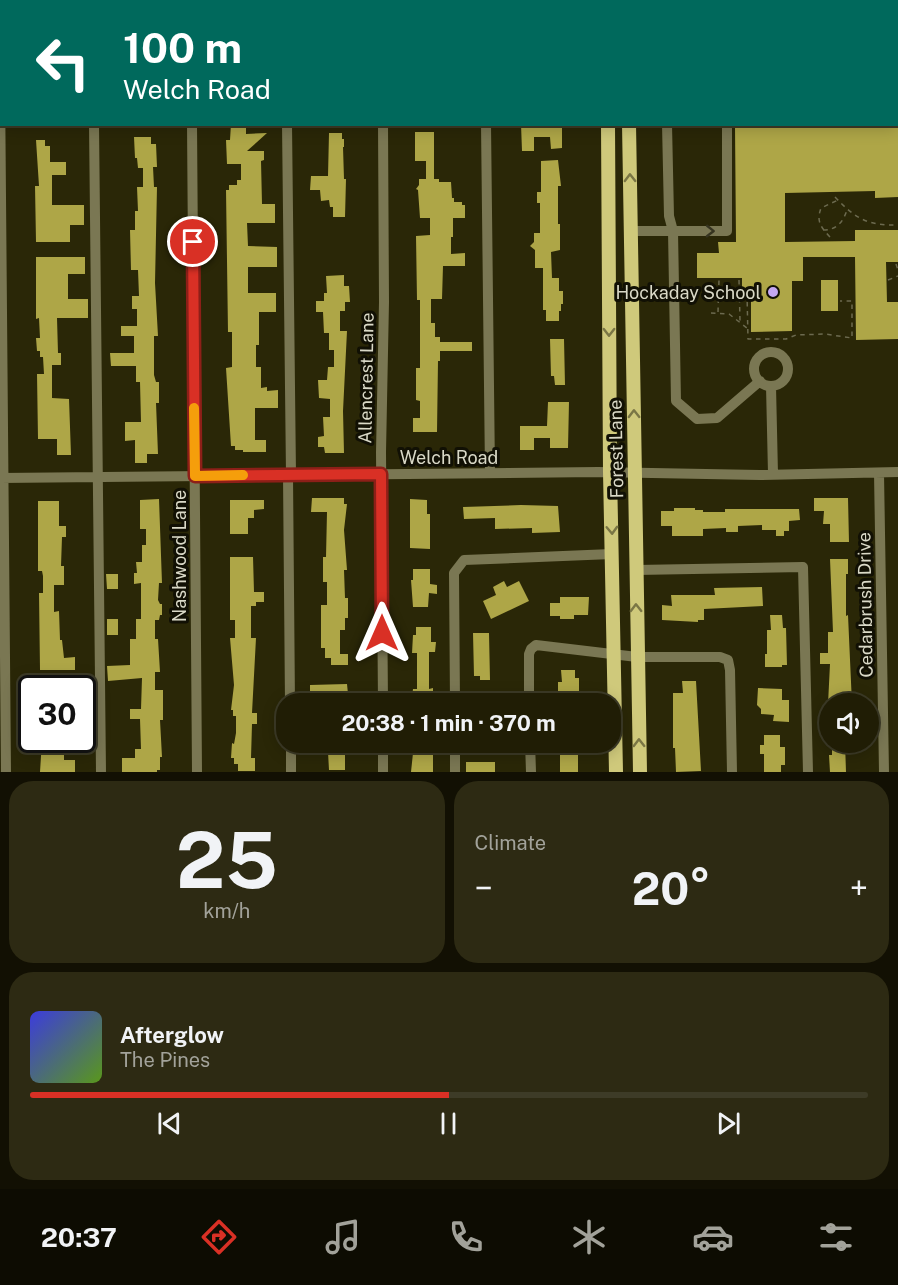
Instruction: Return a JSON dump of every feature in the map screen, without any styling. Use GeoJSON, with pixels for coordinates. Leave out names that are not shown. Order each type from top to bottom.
{"type":"FeatureCollection","features":[{"type":"Feature","properties":{"kind":"main road","name":"Forest Lane"},"geometry":{"type":"LineString","coordinates":[[608,126],[610,472],[616,772]]}},
{"type":"Feature","properties":{"kind":"main road","name":"Forest Lane"},"geometry":{"type":"LineString","coordinates":[[629,126],[640,772]]}},
{"type":"Feature","properties":{"kind":"main road"},"geometry":{"type":"LineString","coordinates":[[609,232],[630,231]]}},
{"type":"Feature","properties":{"kind":"street"},"geometry":{"type":"LineString","coordinates":[[0,126],[6,772]]}},
{"type":"Feature","properties":{"kind":"street"},"geometry":{"type":"LineString","coordinates":[[94,126],[101,772]]}},
{"type":"Feature","properties":{"kind":"street","name":"Nashwood Lane"},"geometry":{"type":"LineString","coordinates":[[192,126],[197,772]]}},
{"type":"Feature","properties":{"kind":"street"},"geometry":{"type":"LineString","coordinates":[[287,126],[290,693]]}},
{"type":"Feature","properties":{"kind":"street","name":"Allencrest Lane"},"geometry":{"type":"LineString","coordinates":[[383,126],[384,302],[381,474],[383,693]]}},
{"type":"Feature","properties":{"kind":"street"},"geometry":{"type":"LineString","coordinates":[[486,126],[490,473]]}},
{"type":"Feature","properties":{"kind":"street"},"geometry":{"type":"LineString","coordinates":[[668,126],[669,216],[673,231],[676,401],[697,418],[717,418],[760,381]]}},
{"type":"Feature","properties":{"kind":"street"},"geometry":{"type":"LineString","coordinates":[[630,231],[727,231],[727,126]]}},
{"type":"Feature","properties":{"kind":"street"},"geometry":{"type":"LineString","coordinates":[[775,352],[784,358],[788,373],[782,382],[771,386],[760,381],[755,372],[756,361],[764,354],[775,352]]}},
{"type":"Feature","properties":{"kind":"street"},"geometry":{"type":"LineString","coordinates":[[771,386],[773,474]]}},
{"type":"Feature","properties":{"kind":"street","name":"Welch Road"},"geometry":{"type":"LineString","coordinates":[[2,478],[610,472],[773,474],[898,472]]}},
{"type":"Feature","properties":{"kind":"street","name":"Cedarbrush Drive"},"geometry":{"type":"LineString","coordinates":[[879,473],[884,772]]}},
{"type":"Feature","properties":{"kind":"street"},"geometry":{"type":"LineString","coordinates":[[455,693],[454,573],[464,560],[612,554]]}},
{"type":"Feature","properties":{"kind":"street"},"geometry":{"type":"LineString","coordinates":[[636,570],[804,567],[807,772]]}},
{"type":"Feature","properties":{"kind":"street"},"geometry":{"type":"LineString","coordinates":[[529,693],[529,654],[536,645],[637,657],[720,657],[728,660],[732,772]]}},
{"type":"Feature","properties":{"kind":"street"},"geometry":{"type":"LineString","coordinates":[[291,753],[291,772]]}},
{"type":"Feature","properties":{"kind":"street"},"geometry":{"type":"LineString","coordinates":[[383,753],[383,772]]}},
{"type":"Feature","properties":{"kind":"street"},"geometry":{"type":"LineString","coordinates":[[455,753],[455,772]]}},
{"type":"Feature","properties":{"kind":"street"},"geometry":{"type":"LineString","coordinates":[[530,753],[531,772]]}},
{"type":"Feature","properties":{"kind":"path"},"geometry":{"type":"LineString","coordinates":[[835,197],[859,219],[898,225]]}},
{"type":"Feature","properties":{"kind":"path"},"geometry":{"type":"LineString","coordinates":[[830,237],[822,230],[818,215],[821,208],[838,200]]}},
{"type":"Feature","properties":{"kind":"path"},"geometry":{"type":"LineString","coordinates":[[822,230],[839,225],[847,210]]}},
{"type":"Feature","properties":{"kind":"path"},"geometry":{"type":"LineString","coordinates":[[896,264],[898,270]]}},
{"type":"Feature","properties":{"kind":"path"},"geometry":{"type":"LineString","coordinates":[[888,280],[898,276]]}},
{"type":"Feature","properties":{"kind":"path"},"geometry":{"type":"LineString","coordinates":[[718,313],[719,280]]}},
{"type":"Feature","properties":{"kind":"path"},"geometry":{"type":"LineString","coordinates":[[739,280],[740,322]]}},
{"type":"Feature","properties":{"kind":"path"},"geometry":{"type":"LineString","coordinates":[[747,293],[748,339],[786,339],[796,335],[825,334],[852,338],[852,300],[840,301]]}},
{"type":"Feature","properties":{"kind":"path"},"geometry":{"type":"LineString","coordinates":[[711,313],[729,314],[748,329]]}},
{"type":"Feature","properties":{"kind":"building"},"geometry":{"type":"Polygon","coordinates":[[[231,126],[246,126],[246,134],[267,133],[247,151],[264,151],[264,160],[261,161],[262,204],[275,204],[275,223],[247,223],[248,246],[277,247],[277,267],[248,267],[248,293],[276,293],[276,312],[259,312],[259,345],[256,345],[256,367],[261,367],[261,388],[267,387],[267,391],[278,390],[278,408],[255,408],[255,440],[266,440],[266,452],[243,452],[231,446],[226,368],[232,367],[232,332],[228,332],[226,190],[229,190],[229,185],[237,185],[237,180],[241,180],[241,164],[227,164],[226,140],[230,140],[231,126]]]}},
{"type":"Feature","properties":{"kind":"building"},"geometry":{"type":"Polygon","coordinates":[[[521,126],[562,126],[562,148],[551,149],[550,137],[534,137],[534,151],[522,151],[521,126]]]}},
{"type":"Feature","properties":{"kind":"building"},"geometry":{"type":"Polygon","coordinates":[[[735,126],[898,126],[898,197],[875,198],[875,191],[785,193],[785,242],[855,241],[855,230],[898,230],[898,262],[886,262],[887,302],[898,302],[898,339],[856,340],[855,257],[803,257],[803,281],[792,281],[792,331],[751,332],[751,290],[742,291],[742,278],[697,278],[697,253],[719,253],[718,242],[736,242],[735,126]]]}},
{"type":"Feature","properties":{"kind":"building"},"geometry":{"type":"Polygon","coordinates":[[[415,132],[434,132],[434,179],[439,179],[439,182],[451,182],[454,202],[462,202],[462,205],[465,205],[465,218],[453,218],[451,254],[465,253],[465,266],[443,266],[442,299],[431,299],[431,323],[435,323],[435,337],[440,337],[440,342],[472,342],[472,351],[440,351],[437,432],[413,432],[413,418],[420,418],[420,401],[416,400],[416,368],[420,368],[420,300],[417,300],[416,236],[430,235],[430,218],[420,218],[418,190],[416,189],[419,179],[426,179],[426,161],[415,161],[415,132]]]}},
{"type":"Feature","properties":{"kind":"building"},"geometry":{"type":"Polygon","coordinates":[[[329,133],[342,133],[342,139],[344,139],[345,217],[333,217],[333,207],[330,207],[329,200],[321,201],[320,190],[310,190],[311,176],[328,176],[329,133]]]}},
{"type":"Feature","properties":{"kind":"building"},"geometry":{"type":"Polygon","coordinates":[[[134,137],[151,137],[151,144],[156,144],[157,167],[153,167],[154,187],[157,187],[155,283],[158,336],[154,336],[154,375],[156,382],[159,382],[159,403],[156,403],[158,454],[147,454],[147,463],[135,463],[135,440],[125,441],[125,422],[141,422],[140,382],[136,382],[136,366],[111,366],[110,353],[134,353],[134,336],[121,336],[121,326],[137,326],[137,309],[132,309],[132,296],[139,296],[138,270],[131,270],[130,230],[135,230],[135,211],[138,211],[137,187],[143,187],[143,168],[138,168],[137,158],[135,158],[134,137]]]}},
{"type":"Feature","properties":{"kind":"building"},"geometry":{"type":"Polygon","coordinates":[[[36,140],[45,140],[45,146],[50,146],[50,162],[66,162],[66,175],[52,175],[52,205],[84,205],[84,225],[70,225],[70,242],[36,242],[35,186],[39,186],[36,140]]]}},
{"type":"Feature","properties":{"kind":"building"},"geometry":{"type":"Polygon","coordinates":[[[558,160],[561,186],[558,186],[560,250],[551,252],[552,278],[559,278],[559,291],[563,291],[563,304],[559,311],[559,321],[546,321],[546,310],[543,310],[543,268],[535,268],[535,250],[530,246],[534,242],[534,233],[540,233],[540,203],[537,203],[537,192],[541,192],[541,161],[558,160]]]}},
{"type":"Feature","properties":{"kind":"building"},"geometry":{"type":"Polygon","coordinates":[[[36,257],[85,257],[85,274],[68,274],[68,299],[88,299],[88,318],[57,318],[58,353],[61,353],[61,365],[52,365],[52,398],[69,399],[71,455],[57,455],[57,439],[38,439],[37,374],[44,374],[43,357],[40,357],[40,351],[37,351],[36,338],[40,338],[39,318],[36,319],[36,257]]]}},
{"type":"Feature","properties":{"kind":"building"},"geometry":{"type":"Polygon","coordinates":[[[344,275],[344,286],[349,286],[350,302],[345,302],[345,311],[340,311],[340,331],[347,331],[343,411],[344,453],[325,453],[324,447],[318,447],[318,437],[324,436],[323,417],[330,417],[330,399],[319,398],[318,380],[327,380],[328,367],[334,367],[334,350],[329,350],[329,333],[324,333],[323,312],[316,312],[316,301],[324,301],[324,293],[327,293],[326,276],[344,275]]]}},
{"type":"Feature","properties":{"kind":"building"},"geometry":{"type":"Polygon","coordinates":[[[821,280],[838,280],[838,311],[821,311],[821,280]]]}},
{"type":"Feature","properties":{"kind":"building"},"geometry":{"type":"Polygon","coordinates":[[[550,339],[564,339],[565,385],[555,385],[554,376],[551,376],[550,339]]]}},
{"type":"Feature","properties":{"kind":"building"},"geometry":{"type":"Polygon","coordinates":[[[548,402],[569,402],[568,448],[550,448],[550,438],[534,438],[534,450],[520,450],[520,426],[547,426],[548,402]]]}},
{"type":"Feature","properties":{"kind":"building"},"geometry":{"type":"Polygon","coordinates":[[[312,498],[344,498],[344,504],[347,504],[344,530],[347,570],[344,570],[348,618],[345,618],[345,630],[340,630],[340,654],[348,654],[348,665],[331,665],[331,658],[325,658],[325,648],[321,648],[321,605],[327,605],[327,582],[323,582],[323,557],[326,557],[327,512],[311,512],[312,498]]]}},
{"type":"Feature","properties":{"kind":"building"},"geometry":{"type":"Polygon","coordinates":[[[814,498],[848,498],[849,542],[830,542],[830,524],[823,524],[824,511],[814,511],[814,498]]]}},
{"type":"Feature","properties":{"kind":"building"},"geometry":{"type":"Polygon","coordinates":[[[159,499],[162,583],[159,583],[158,600],[162,604],[162,615],[159,620],[155,620],[155,639],[158,639],[160,672],[155,672],[155,690],[163,690],[163,720],[160,720],[162,757],[160,757],[160,770],[157,772],[122,772],[122,758],[135,758],[135,749],[141,749],[140,719],[130,719],[130,709],[141,709],[142,678],[108,681],[107,666],[130,665],[130,639],[136,639],[136,619],[141,619],[141,583],[134,584],[134,573],[137,573],[136,562],[142,562],[142,545],[146,545],[146,529],[140,529],[140,500],[159,499]]]}},
{"type":"Feature","properties":{"kind":"building"},"geometry":{"type":"Polygon","coordinates":[[[410,499],[427,500],[427,514],[430,514],[430,549],[410,548],[410,499]]]}},
{"type":"Feature","properties":{"kind":"building"},"geometry":{"type":"Polygon","coordinates":[[[230,500],[264,500],[264,509],[254,510],[254,518],[248,518],[248,534],[230,534],[230,500]]]}},
{"type":"Feature","properties":{"kind":"building"},"geometry":{"type":"Polygon","coordinates":[[[38,501],[59,501],[59,526],[66,526],[66,537],[62,537],[61,566],[64,566],[64,585],[54,585],[54,612],[59,611],[60,640],[62,640],[64,658],[75,657],[75,670],[40,670],[39,593],[43,593],[43,576],[42,571],[38,571],[38,501]]]}},
{"type":"Feature","properties":{"kind":"building"},"geometry":{"type":"Polygon","coordinates":[[[558,506],[560,532],[532,533],[532,528],[495,529],[495,518],[464,519],[463,507],[558,506]]]}},
{"type":"Feature","properties":{"kind":"building"},"geometry":{"type":"Polygon","coordinates":[[[674,508],[695,508],[703,512],[725,512],[725,509],[799,509],[800,520],[789,521],[789,531],[784,531],[784,536],[776,536],[776,530],[762,530],[762,525],[738,526],[738,532],[726,532],[726,528],[703,529],[703,536],[672,536],[672,526],[661,526],[661,511],[674,511],[674,508]]]}},
{"type":"Feature","properties":{"kind":"building"},"geometry":{"type":"Polygon","coordinates":[[[230,557],[253,557],[254,592],[264,592],[264,602],[256,602],[256,606],[251,606],[251,638],[256,638],[252,713],[257,713],[257,724],[252,724],[251,758],[255,758],[255,771],[238,771],[238,764],[234,764],[234,758],[231,758],[232,743],[234,744],[236,733],[236,716],[233,716],[233,710],[231,710],[234,685],[230,638],[235,638],[235,620],[230,620],[230,557]]]}},
{"type":"Feature","properties":{"kind":"building"},"geometry":{"type":"Polygon","coordinates":[[[830,559],[848,559],[846,616],[848,615],[852,693],[829,693],[830,664],[820,664],[820,653],[828,653],[828,632],[833,632],[830,559]]]}},
{"type":"Feature","properties":{"kind":"building"},"geometry":{"type":"Polygon","coordinates":[[[413,569],[430,569],[430,584],[437,585],[437,594],[429,593],[428,607],[413,607],[411,580],[413,580],[413,569]]]}},
{"type":"Feature","properties":{"kind":"building"},"geometry":{"type":"Polygon","coordinates":[[[106,574],[118,574],[118,589],[107,589],[106,574]]]}},
{"type":"Feature","properties":{"kind":"building"},"geometry":{"type":"Polygon","coordinates":[[[504,581],[507,587],[519,581],[529,601],[491,619],[483,601],[496,595],[493,587],[504,581]]]}},
{"type":"Feature","properties":{"kind":"building"},"geometry":{"type":"Polygon","coordinates":[[[762,587],[763,606],[704,609],[704,620],[698,620],[698,622],[662,620],[662,605],[672,606],[671,595],[715,595],[714,588],[762,587]]]}},
{"type":"Feature","properties":{"kind":"building"},"geometry":{"type":"Polygon","coordinates":[[[560,597],[589,597],[588,615],[574,615],[574,619],[550,616],[550,603],[560,603],[560,597]]]}},
{"type":"Feature","properties":{"kind":"building"},"geometry":{"type":"Polygon","coordinates":[[[770,615],[782,615],[783,628],[786,628],[787,665],[782,665],[782,667],[765,667],[767,630],[771,630],[770,615]]]}},
{"type":"Feature","properties":{"kind":"building"},"geometry":{"type":"Polygon","coordinates":[[[107,619],[118,619],[118,635],[107,635],[107,619]]]}},
{"type":"Feature","properties":{"kind":"building"},"geometry":{"type":"Polygon","coordinates":[[[416,627],[431,627],[431,642],[436,642],[435,652],[429,652],[429,689],[433,688],[433,693],[412,693],[413,689],[417,689],[417,653],[412,653],[413,635],[416,635],[416,627]]]}},
{"type":"Feature","properties":{"kind":"building"},"geometry":{"type":"Polygon","coordinates":[[[473,633],[489,633],[490,680],[480,680],[480,676],[474,676],[473,633]]]}},
{"type":"Feature","properties":{"kind":"building"},"geometry":{"type":"Polygon","coordinates":[[[561,670],[575,670],[575,678],[579,678],[579,693],[558,693],[558,682],[562,682],[561,670]]]}},
{"type":"Feature","properties":{"kind":"building"},"geometry":{"type":"Polygon","coordinates":[[[682,681],[696,681],[701,771],[676,772],[675,748],[673,748],[673,693],[683,693],[682,681]]]}},
{"type":"Feature","properties":{"kind":"building"},"geometry":{"type":"Polygon","coordinates":[[[347,684],[348,693],[310,693],[310,685],[347,684]]]}},
{"type":"Feature","properties":{"kind":"building"},"geometry":{"type":"Polygon","coordinates":[[[758,688],[782,689],[782,700],[789,700],[789,722],[773,721],[774,715],[761,714],[761,709],[757,705],[758,688]]]}},
{"type":"Feature","properties":{"kind":"building"},"geometry":{"type":"Polygon","coordinates":[[[764,735],[780,735],[780,747],[785,747],[785,765],[781,765],[781,772],[764,772],[764,754],[760,754],[760,745],[764,745],[764,735]]]}},
{"type":"Feature","properties":{"kind":"building"},"geometry":{"type":"Polygon","coordinates":[[[41,753],[64,753],[64,760],[75,760],[75,772],[40,772],[41,753]]]}},
{"type":"Feature","properties":{"kind":"building"},"geometry":{"type":"Polygon","coordinates":[[[328,753],[345,753],[345,770],[329,770],[328,753]]]}},
{"type":"Feature","properties":{"kind":"building"},"geometry":{"type":"Polygon","coordinates":[[[413,753],[433,753],[433,772],[411,772],[413,753]]]}},
{"type":"Feature","properties":{"kind":"building"},"geometry":{"type":"Polygon","coordinates":[[[560,753],[578,753],[578,772],[560,772],[560,753]]]}},
{"type":"Feature","properties":{"kind":"building"},"geometry":{"type":"Polygon","coordinates":[[[832,753],[845,753],[846,772],[830,772],[829,755],[832,753]]]}},
{"type":"Feature","properties":{"kind":"building"},"geometry":{"type":"Polygon","coordinates":[[[466,762],[495,762],[495,772],[466,772],[466,762]]]}},
{"type":"Feature","properties":{"kind":"slow traffic"},"geometry":{"type":"LineString","coordinates":[[194,408],[195,476],[243,475]]}},
{"type":"Feature","properties":{"kind":"place","name":"Hockaday School"},"geometry":{"type":"Point","coordinates":[773,292]}},
{"type":"Feature","properties":{"kind":"route"},"geometry":{"type":"LineString","coordinates":[[193,242],[195,476],[381,474],[382,633]]}}]}
